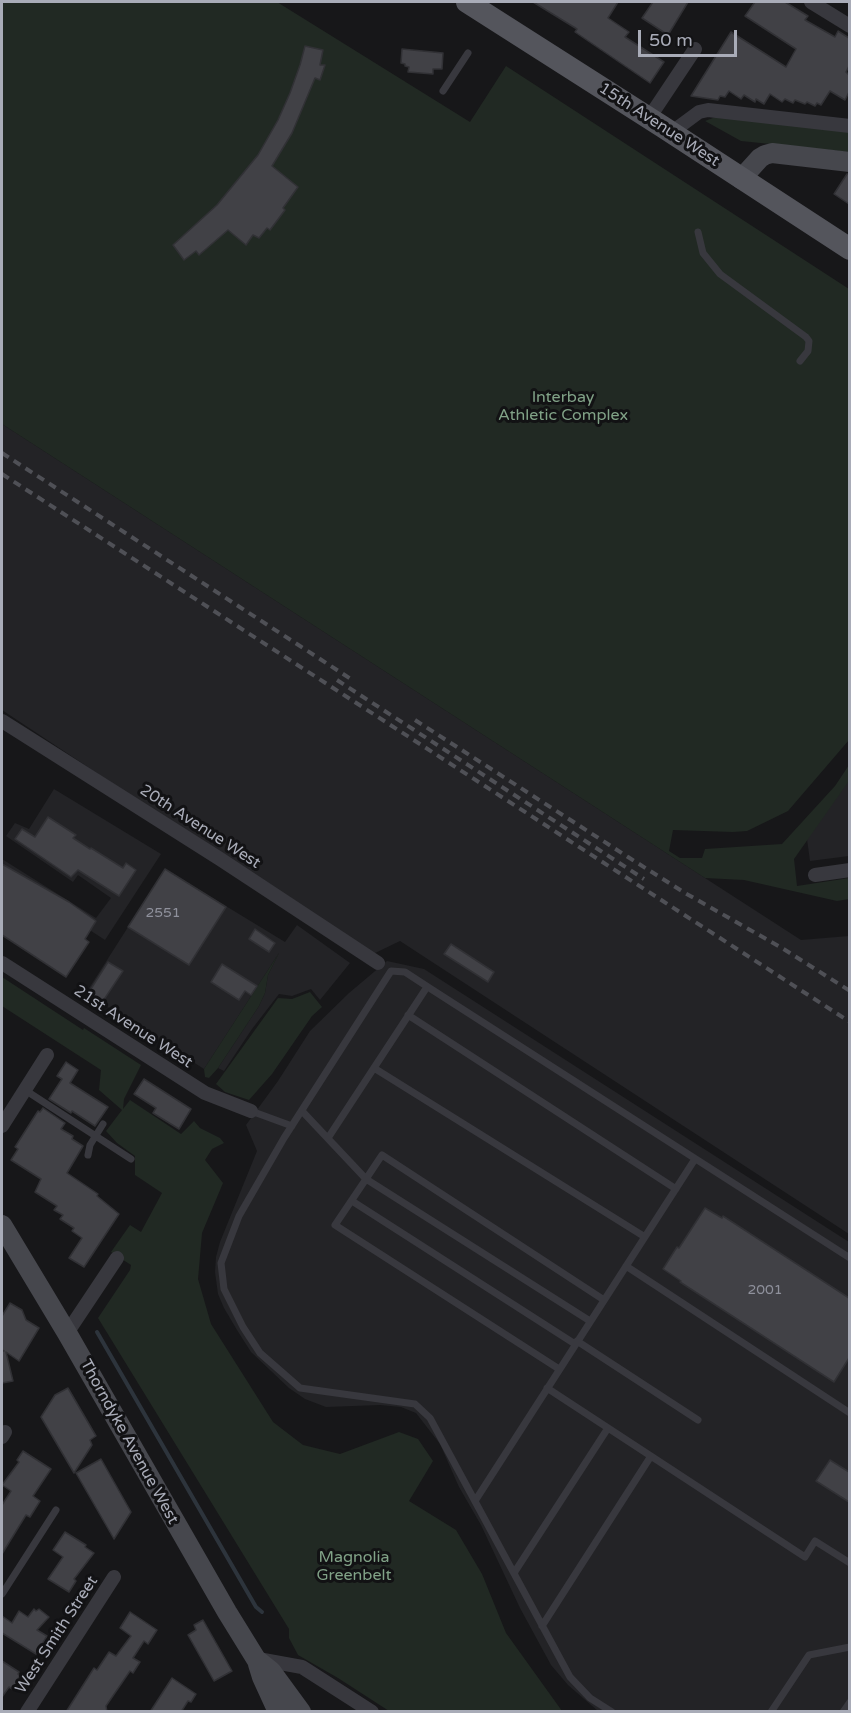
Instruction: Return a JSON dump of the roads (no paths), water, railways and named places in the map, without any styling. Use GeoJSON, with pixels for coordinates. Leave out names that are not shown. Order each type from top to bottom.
{"type":"FeatureCollection","features":[{"type":"Feature","properties":{"kind":"main road","name":"15th Avenue West"},"geometry":{"type":"LineString","coordinates":[[466,2],[672,132],[849,249]]}},
{"type":"Feature","properties":{"kind":"main road"},"geometry":{"type":"LineString","coordinates":[[741,178],[765,154],[849,162]]}},
{"type":"Feature","properties":{"kind":"main road","name":"Thorndyke Avenue West"},"geometry":{"type":"LineString","coordinates":[[2,1225],[68,1333],[174,1523],[256,1659],[278,1712]]}},
{"type":"Feature","properties":{"kind":"main road","name":"Thorndyke Avenue West"},"geometry":{"type":"LineString","coordinates":[[256,1659],[271,1671],[302,1712]]}},
{"type":"Feature","properties":{"kind":"street"},"geometry":{"type":"LineString","coordinates":[[812,2],[849,26]]}},
{"type":"Feature","properties":{"kind":"street"},"geometry":{"type":"LineString","coordinates":[[649,118],[695,49]]}},
{"type":"Feature","properties":{"kind":"street"},"geometry":{"type":"LineString","coordinates":[[672,132],[699,112],[708,110],[849,126]]}},
{"type":"Feature","properties":{"kind":"street","name":"20th Avenue West"},"geometry":{"type":"LineString","coordinates":[[2,721],[220,859],[378,963]]}},
{"type":"Feature","properties":{"kind":"street"},"geometry":{"type":"LineString","coordinates":[[815,874],[849,870]]}},
{"type":"Feature","properties":{"kind":"street","name":"21st Avenue West"},"geometry":{"type":"LineString","coordinates":[[2,963],[205,1093],[251,1111]]}},
{"type":"Feature","properties":{"kind":"street"},"geometry":{"type":"LineString","coordinates":[[2,1126],[47,1055]]}},
{"type":"Feature","properties":{"kind":"street"},"geometry":{"type":"LineString","coordinates":[[68,1333],[117,1258]]}},
{"type":"Feature","properties":{"kind":"street","name":"West Smith Street"},"geometry":{"type":"LineString","coordinates":[[27,1712],[114,1577]]}},
{"type":"Feature","properties":{"kind":"street"},"geometry":{"type":"LineString","coordinates":[[256,1659],[302,1668],[372,1712]]}},
{"type":"Feature","properties":{"kind":"lane"},"geometry":{"type":"LineString","coordinates":[[443,91],[468,53]]}},
{"type":"Feature","properties":{"kind":"lane"},"geometry":{"type":"LineString","coordinates":[[698,232],[704,253],[720,274],[809,341],[808,351],[800,360]]}},
{"type":"Feature","properties":{"kind":"lane"},"geometry":{"type":"LineString","coordinates":[[612,1712],[590,1698],[570,1677],[430,1418],[415,1404],[300,1388],[260,1353],[243,1327],[224,1289],[221,1263],[239,1216],[292,1126],[391,971],[405,972],[849,1258]]}},
{"type":"Feature","properties":{"kind":"lane"},"geometry":{"type":"LineString","coordinates":[[328,1138],[427,987]]}},
{"type":"Feature","properties":{"kind":"lane"},"geometry":{"type":"LineString","coordinates":[[408,1015],[676,1189]]}},
{"type":"Feature","properties":{"kind":"lane"},"geometry":{"type":"LineString","coordinates":[[374,1068],[645,1237]]}},
{"type":"Feature","properties":{"kind":"lane"},"geometry":{"type":"LineString","coordinates":[[25,1090],[131,1159]]}},
{"type":"Feature","properties":{"kind":"lane"},"geometry":{"type":"LineString","coordinates":[[251,1111],[292,1126]]}},
{"type":"Feature","properties":{"kind":"lane"},"geometry":{"type":"LineString","coordinates":[[302,1111],[366,1179],[590,1322]]}},
{"type":"Feature","properties":{"kind":"lane"},"geometry":{"type":"LineString","coordinates":[[88,1155],[90,1146],[103,1124]]}},
{"type":"Feature","properties":{"kind":"lane"},"geometry":{"type":"LineString","coordinates":[[559,1369],[335,1225],[382,1155],[604,1300]]}},
{"type":"Feature","properties":{"kind":"lane"},"geometry":{"type":"LineString","coordinates":[[475,1501],[695,1159]]}},
{"type":"Feature","properties":{"kind":"lane"},"geometry":{"type":"LineString","coordinates":[[352,1201],[699,1420]]}},
{"type":"Feature","properties":{"kind":"lane"},"geometry":{"type":"LineString","coordinates":[[626,1266],[849,1413]]}},
{"type":"Feature","properties":{"kind":"lane"},"geometry":{"type":"LineString","coordinates":[[547,1388],[805,1557],[815,1541],[849,1563]]}},
{"type":"Feature","properties":{"kind":"lane"},"geometry":{"type":"LineString","coordinates":[[514,1573],[608,1428]]}},
{"type":"Feature","properties":{"kind":"lane"},"geometry":{"type":"LineString","coordinates":[[542,1626],[651,1456]]}},
{"type":"Feature","properties":{"kind":"lane"},"geometry":{"type":"LineString","coordinates":[[2,1594],[56,1510]]}},
{"type":"Feature","properties":{"kind":"lane"},"geometry":{"type":"LineString","coordinates":[[771,1712],[808,1655],[849,1647]]}},
{"type":"Feature","properties":{"kind":"lane"},"geometry":{"type":"LineString","coordinates":[[843,1712],[849,1702]]}},
{"type":"Feature","properties":{"kind":"waterway"},"geometry":{"type":"LineString","coordinates":[[97,1332],[256,1607],[262,1612]]}},
{"type":"Feature","properties":{"kind":"railway"},"geometry":{"type":"LineString","coordinates":[[2,453],[354,681]]}},
{"type":"Feature","properties":{"kind":"railway"},"geometry":{"type":"LineString","coordinates":[[2,474],[850,1022]]}},
{"type":"Feature","properties":{"kind":"railway"},"geometry":{"type":"LineString","coordinates":[[337,680],[644,879]]}},
{"type":"Feature","properties":{"kind":"railway"},"geometry":{"type":"LineString","coordinates":[[415,720],[685,893],[782,948],[850,991]]}},
{"type":"Feature","properties":{"kind":"park label","name":"Interbay Athletic Complex"},"geometry":{"type":"Point","coordinates":[563,407]}},
{"type":"Feature","properties":{"kind":"park label","name":"Magnolia Greenbelt"},"geometry":{"type":"Point","coordinates":[354,1567]}}]}
